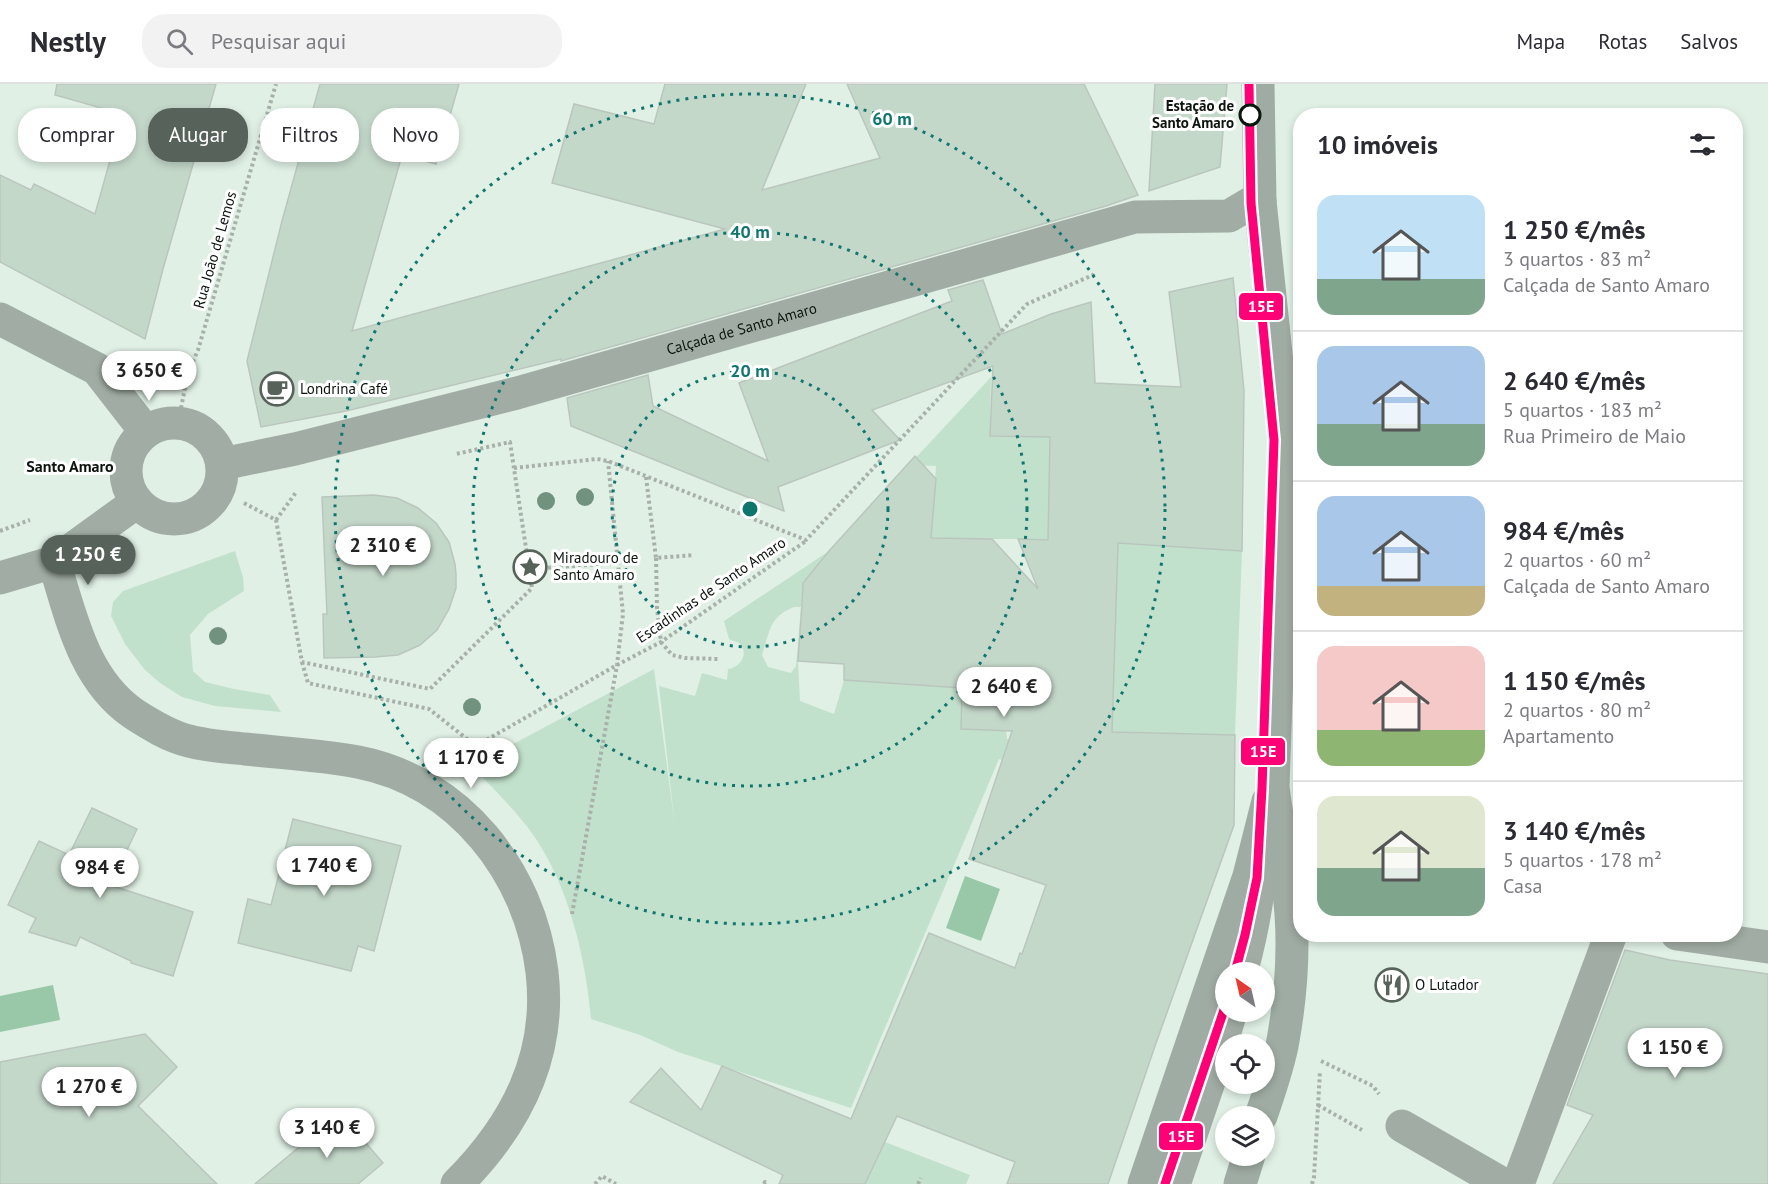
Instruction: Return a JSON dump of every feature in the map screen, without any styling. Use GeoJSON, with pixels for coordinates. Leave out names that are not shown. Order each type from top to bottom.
{"type":"FeatureCollection","features":[{"type":"Feature","properties":{"kind":"main road"},"geometry":{"type":"LineString","coordinates":[[1258,84],[1260,201],[1285,440],[1273,787],[1264,813],[1276,878],[1291,916],[1291,981],[1281,1047],[1264,1106]]}},
{"type":"Feature","properties":{"kind":"main road"},"geometry":{"type":"LineString","coordinates":[[1144,1184],[1276,878]]}},
{"type":"Feature","properties":{"kind":"main road"},"geometry":{"type":"LineString","coordinates":[[1240,1184],[1246,1166]]}},
{"type":"Feature","properties":{"kind":"street","name":"Calçada de Santo Amaro"},"geometry":{"type":"LineString","coordinates":[[222,464],[295,449],[517,393],[1135,216],[1229,216],[1251,203],[1260,201]]}},
{"type":"Feature","properties":{"kind":"street"},"geometry":{"type":"LineString","coordinates":[[0,319],[97,369],[146,432]]}},
{"type":"Feature","properties":{"kind":"street"},"geometry":{"type":"LineString","coordinates":[[178,424],[193,427],[212,442],[222,464],[222,478],[218,491],[207,507],[190,517],[171,520],[152,514],[137,502],[129,489],[126,474],[128,458],[135,444],[146,432],[161,425],[178,424]]}},
{"type":"Feature","properties":{"kind":"street"},"geometry":{"type":"LineString","coordinates":[[0,579],[54,562],[137,502]]}},
{"type":"Feature","properties":{"kind":"street"},"geometry":{"type":"LineString","coordinates":[[54,562],[75,633],[89,663],[108,690],[131,712],[158,729],[189,741],[221,747],[360,762],[392,772],[422,786],[450,804],[476,827],[497,853],[528,911],[539,948],[543,986],[542,1024],[535,1062],[522,1098],[503,1131],[468,1173]]}},
{"type":"Feature","properties":{"kind":"street"},"geometry":{"type":"LineString","coordinates":[[1518,1184],[1608,942]]}},
{"type":"Feature","properties":{"kind":"street"},"geometry":{"type":"LineString","coordinates":[[1733,942],[1768,947]]}},
{"type":"Feature","properties":{"kind":"street"},"geometry":{"type":"LineString","coordinates":[[1402,1126],[1503,1184]]}},
{"type":"Feature","properties":{"kind":"lane"},"geometry":{"type":"LineString","coordinates":[[1249,962],[1257,930],[1276,878]]}},
{"type":"Feature","properties":{"kind":"lane"},"geometry":{"type":"LineString","coordinates":[[1180,1184],[1215,1081]]}},
{"type":"Feature","properties":{"kind":"path","name":"Rua João de Lemos"},"geometry":{"type":"LineString","coordinates":[[178,424],[188,374],[198,350],[276,84]]}},
{"type":"Feature","properties":{"kind":"path","name":"Escadinhas de Santo Amaro"},"geometry":{"type":"LineString","coordinates":[[617,665],[661,642],[806,540],[1026,303],[1093,275]]}},
{"type":"Feature","properties":{"kind":"path"},"geometry":{"type":"LineString","coordinates":[[302,662],[430,689],[532,588],[510,442],[446,456]]}},
{"type":"Feature","properties":{"kind":"path"},"geometry":{"type":"LineString","coordinates":[[514,468],[597,459],[608,461]]}},
{"type":"Feature","properties":{"kind":"path","name":"Escadinhas de Santo Amaro"},"geometry":{"type":"LineString","coordinates":[[617,665],[623,614],[608,461],[806,540]]}},
{"type":"Feature","properties":{"kind":"path"},"geometry":{"type":"LineString","coordinates":[[645,476],[656,558],[657,608],[661,642],[672,655],[685,658],[718,659]]}},
{"type":"Feature","properties":{"kind":"path"},"geometry":{"type":"LineString","coordinates":[[299,490],[276,520],[302,662],[308,683],[429,709],[476,746]]}},
{"type":"Feature","properties":{"kind":"path"},"geometry":{"type":"LineString","coordinates":[[258,509],[276,520]]}},
{"type":"Feature","properties":{"kind":"path"},"geometry":{"type":"LineString","coordinates":[[0,531],[30,520]]}},
{"type":"Feature","properties":{"kind":"path"},"geometry":{"type":"LineString","coordinates":[[656,558],[694,555]]}},
{"type":"Feature","properties":{"kind":"path"},"geometry":{"type":"LineString","coordinates":[[530,569],[617,563]]}},
{"type":"Feature","properties":{"kind":"path"},"geometry":{"type":"LineString","coordinates":[[422,786],[476,746],[617,665]]}},
{"type":"Feature","properties":{"kind":"path"},"geometry":{"type":"LineString","coordinates":[[572,914],[617,665]]}},
{"type":"Feature","properties":{"kind":"path"},"geometry":{"type":"LineString","coordinates":[[1321,1061],[1373,1086]]}},
{"type":"Feature","properties":{"kind":"path"},"geometry":{"type":"LineString","coordinates":[[595,1184],[602,1176],[616,1184]]}},
{"type":"Feature","properties":{"kind":"path"},"geometry":{"type":"LineString","coordinates":[[918,1184],[921,1178]]}},
{"type":"Feature","properties":{"kind":"shaded area"},"geometry":{"type":"Polygon","coordinates":[[[991,377],[990,436],[1050,437],[1049,508],[1084,561],[1035,539],[967,539],[1007,739],[1093,743],[1137,808],[999,759],[851,1108],[678,1052],[640,1035],[591,1019],[581,952],[569,908],[552,866],[527,826],[472,766],[654,669],[675,826],[659,686],[695,696],[702,673],[727,680],[728,669],[740,663],[744,651],[739,643],[729,639],[724,621],[829,551],[803,583],[798,661],[800,701],[834,714],[844,680],[903,684],[931,536],[936,466],[909,465],[991,377]],[[794,607],[786,611],[775,620],[762,655],[768,667],[791,673],[796,666],[801,607],[794,607]]]}},
{"type":"Feature","properties":{"kind":"shaded area"},"geometry":{"type":"Polygon","coordinates":[[[1118,543],[1242,551],[1235,735],[1112,732],[1118,543]]]}},
{"type":"Feature","properties":{"kind":"shaded area"},"geometry":{"type":"Polygon","coordinates":[[[235,551],[243,577],[244,591],[208,614],[190,635],[193,671],[205,682],[270,695],[281,712],[215,706],[182,697],[145,670],[125,644],[111,616],[113,602],[123,591],[235,551]]]}},
{"type":"Feature","properties":{"kind":"shaded area"},"geometry":{"type":"Polygon","coordinates":[[[965,876],[1000,889],[981,941],[946,928],[965,876]]]}},
{"type":"Feature","properties":{"kind":"shaded area"},"geometry":{"type":"Polygon","coordinates":[[[53,985],[60,1020],[0,1032],[0,996],[53,985]]]}},
{"type":"Feature","properties":{"kind":"shaded area"},"geometry":{"type":"Polygon","coordinates":[[[885,1142],[970,1175],[966,1184],[865,1184],[885,1142]]]}},
{"type":"Feature","properties":{"kind":"building"},"geometry":{"type":"Polygon","coordinates":[[[57,84],[216,84],[209,108],[148,108],[148,162],[194,162],[145,339],[0,262],[0,175],[31,190],[34,184],[95,214],[110,162],[136,162],[136,108],[102,108],[55,95],[57,84]]]}},
{"type":"Feature","properties":{"kind":"building"},"geometry":{"type":"Polygon","coordinates":[[[320,84],[459,84],[452,108],[371,108],[371,162],[400,162],[352,331],[725,229],[552,183],[574,104],[654,124],[665,84],[806,84],[762,190],[880,158],[847,84],[1084,84],[1138,195],[561,361],[561,359],[346,411],[261,427],[247,361],[298,162],[359,162],[359,108],[313,108],[320,84]]]}},
{"type":"Feature","properties":{"kind":"building"},"geometry":{"type":"Polygon","coordinates":[[[1155,84],[1227,84],[1220,167],[1149,191],[1155,84]]]}},
{"type":"Feature","properties":{"kind":"building"},"geometry":{"type":"Polygon","coordinates":[[[1233,278],[1244,391],[1242,551],[1118,543],[1112,732],[1235,735],[1234,825],[1108,1184],[1007,1184],[1015,1162],[897,1116],[865,1184],[779,1184],[783,1175],[630,1102],[661,1068],[701,1110],[722,1066],[851,1119],[929,933],[1015,968],[1046,885],[969,859],[1012,731],[961,729],[962,688],[844,680],[844,664],[798,661],[803,583],[915,456],[936,479],[931,538],[992,539],[1038,589],[1018,539],[1048,540],[1050,437],[990,436],[993,366],[872,410],[900,440],[778,487],[784,511],[571,426],[567,398],[648,375],[653,406],[768,461],[739,383],[952,301],[948,290],[983,280],[1002,334],[1051,314],[1091,302],[1095,383],[1181,387],[1169,292],[1233,278]]]}},
{"type":"Feature","properties":{"kind":"building"},"geometry":{"type":"Polygon","coordinates":[[[374,495],[397,498],[418,508],[436,523],[449,542],[455,564],[456,588],[449,609],[437,630],[420,645],[398,655],[324,658],[323,614],[327,614],[322,497],[374,495]]]}},
{"type":"Feature","properties":{"kind":"building"},"geometry":{"type":"Polygon","coordinates":[[[92,808],[137,829],[110,885],[193,912],[173,976],[131,963],[80,937],[76,946],[29,932],[36,918],[8,905],[39,841],[69,855],[92,808]]]}},
{"type":"Feature","properties":{"kind":"building"},"geometry":{"type":"Polygon","coordinates":[[[293,819],[401,846],[374,951],[358,946],[351,971],[238,943],[248,899],[271,905],[293,819]]]}},
{"type":"Feature","properties":{"kind":"building"},"geometry":{"type":"Polygon","coordinates":[[[1625,950],[1670,960],[1768,974],[1768,1184],[1553,1184],[1593,1115],[1567,1105],[1625,950]]]}},
{"type":"Feature","properties":{"kind":"building"},"geometry":{"type":"Polygon","coordinates":[[[145,1034],[177,1067],[138,1106],[217,1184],[0,1184],[0,1062],[145,1034]]]}},
{"type":"Feature","properties":{"kind":"building"},"geometry":{"type":"Polygon","coordinates":[[[340,1113],[383,1163],[358,1184],[255,1184],[340,1113]]]}},
{"type":"Feature","properties":{"kind":"transit line","name":"15E"},"geometry":{"type":"LineString","coordinates":[[1238,962],[1257,878],[1274,440],[1251,203],[1249,84]]}},
{"type":"Feature","properties":{"kind":"transit line","name":"15E"},"geometry":{"type":"LineString","coordinates":[[1165,1184],[1220,1022]]}},
{"type":"Feature","properties":{"kind":"place","name":"Estação de Santo Amaro"},"geometry":{"type":"Point","coordinates":[1250,115]}},
{"type":"Feature","properties":{"kind":"place","name":"Londrina Café"},"geometry":{"type":"Point","coordinates":[277,389]}},
{"type":"Feature","properties":{"kind":"place","name":"Miradouro de Santo Amaro"},"geometry":{"type":"Point","coordinates":[530,567]}},
{"type":"Feature","properties":{"kind":"place","name":"O Lutador"},"geometry":{"type":"Point","coordinates":[1392,985]}},
{"type":"Feature","properties":{"kind":"district","name":"Santo Amaro"},"geometry":{"type":"Point","coordinates":[70,466]}}]}
